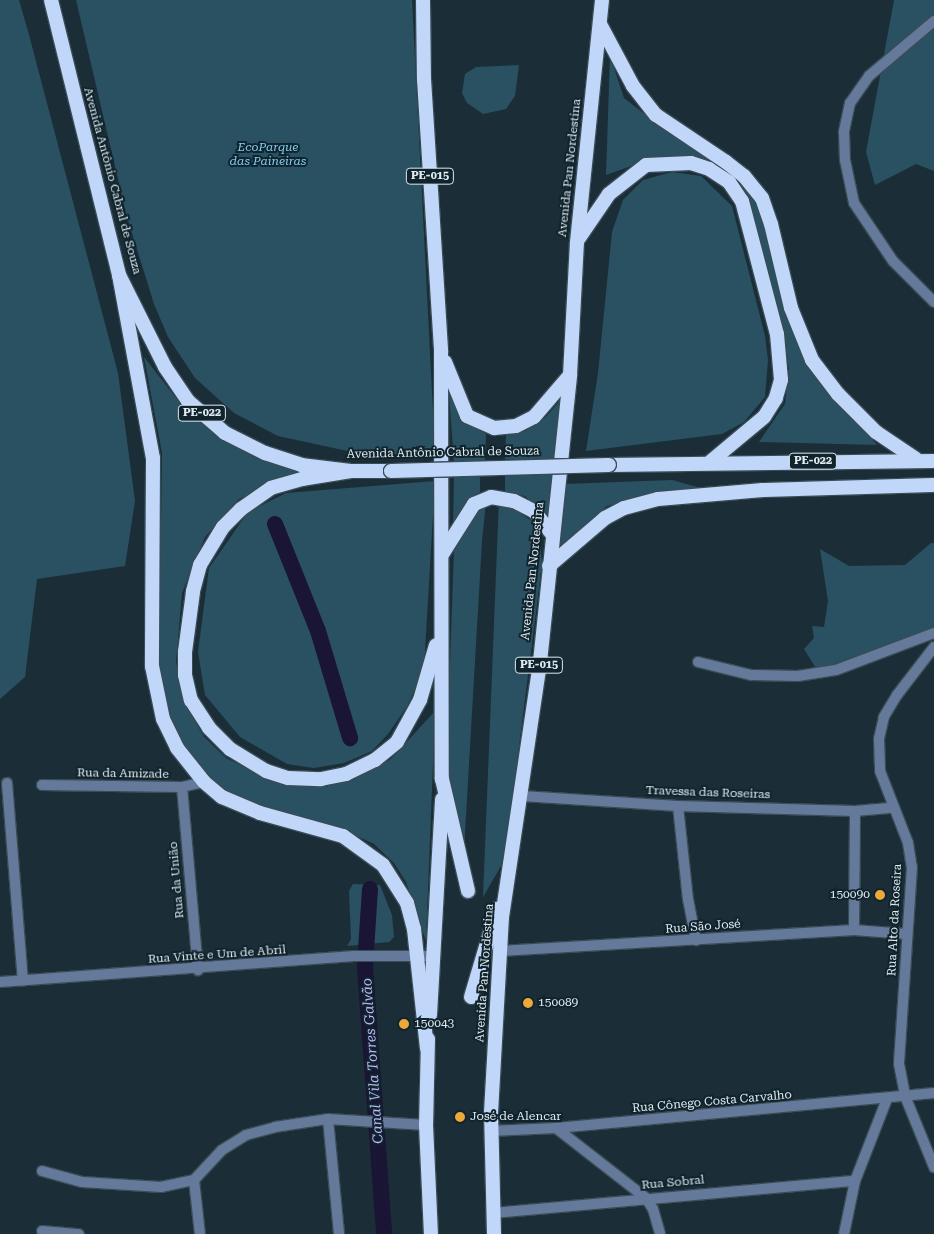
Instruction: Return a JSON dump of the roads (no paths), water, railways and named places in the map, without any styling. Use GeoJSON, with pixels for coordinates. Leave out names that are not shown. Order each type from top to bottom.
{"type":"FeatureCollection","features":[{"type":"Feature","properties":{"kind":"highway","name":"Avenida Antônio Cabral de Souza"},"geometry":{"type":"LineString","coordinates":[[51,0],[119,275],[165,367],[188,401],[225,433],[264,453],[301,465],[351,471],[710,462],[916,459],[934,461]]}},
{"type":"Feature","properties":{"kind":"highway","name":"PE-015"},"geometry":{"type":"LineString","coordinates":[[423,0],[424,79],[441,352],[442,779],[435,956],[427,1048],[426,1125],[430,1234]]}},
{"type":"Feature","properties":{"kind":"highway","name":"Avenida Pan Nordestina"},"geometry":{"type":"LineString","coordinates":[[494,1234],[491,1131],[500,951],[507,882],[522,796],[570,375],[577,242],[602,0]]}},
{"type":"Feature","properties":{"kind":"highway"},"geometry":{"type":"LineString","coordinates":[[600,24],[632,86],[656,115],[744,176],[762,198],[771,224],[791,308],[812,360],[838,394],[876,432],[916,459]]}},
{"type":"Feature","properties":{"kind":"highway"},"geometry":{"type":"LineString","coordinates":[[577,242],[610,194],[646,165],[691,163],[709,169],[729,182],[742,201],[776,334],[780,380],[776,398],[764,417],[710,462]]}},
{"type":"Feature","properties":{"kind":"highway"},"geometry":{"type":"LineString","coordinates":[[119,275],[153,458],[152,666],[163,719],[177,748],[204,782],[241,806],[343,836],[383,865],[407,904],[418,956],[427,1048]]}},
{"type":"Feature","properties":{"kind":"highway"},"geometry":{"type":"LineString","coordinates":[[441,352],[468,416],[494,428],[516,426],[534,417],[570,375]]}},
{"type":"Feature","properties":{"kind":"highway"},"geometry":{"type":"LineString","coordinates":[[351,471],[302,479],[271,488],[241,509],[223,527],[200,564],[193,592],[185,652],[185,675],[191,700],[209,728],[230,749],[266,771],[288,778],[321,779],[346,774],[375,760],[397,742],[407,727],[420,700],[441,628]]}},
{"type":"Feature","properties":{"kind":"highway"},"geometry":{"type":"LineString","coordinates":[[549,566],[604,518],[624,508],[658,499],[763,490],[934,485]]}},
{"type":"Feature","properties":{"kind":"highway"},"geometry":{"type":"LineString","coordinates":[[442,554],[474,504],[491,497],[514,501],[534,511],[551,533]]}},
{"type":"Feature","properties":{"kind":"highway"},"geometry":{"type":"LineString","coordinates":[[442,779],[468,892]]}},
{"type":"Feature","properties":{"kind":"highway"},"geometry":{"type":"LineString","coordinates":[[471,998],[507,882]]}},
{"type":"Feature","properties":{"kind":"street"},"geometry":{"type":"LineString","coordinates":[[934,21],[869,76],[850,103],[844,132],[845,160],[854,203],[893,261],[934,302]]}},
{"type":"Feature","properties":{"kind":"street"},"geometry":{"type":"LineString","coordinates":[[698,662],[750,675],[798,676],[836,670],[934,633]]}},
{"type":"Feature","properties":{"kind":"street","name":"Rua Alto da Roseira"},"geometry":{"type":"LineString","coordinates":[[933,1162],[905,1096],[900,1064],[912,867],[908,843],[892,808],[880,771],[879,739],[884,717],[897,695],[934,647]]}},
{"type":"Feature","properties":{"kind":"street","name":"Rua da Amizade"},"geometry":{"type":"LineString","coordinates":[[42,786],[182,787],[204,782]]}},
{"type":"Feature","properties":{"kind":"street"},"geometry":{"type":"LineString","coordinates":[[7,783],[22,980]]}},
{"type":"Feature","properties":{"kind":"street","name":"Rua da União"},"geometry":{"type":"LineString","coordinates":[[182,787],[198,970]]}},
{"type":"Feature","properties":{"kind":"street","name":"Travessa das Roseiras"},"geometry":{"type":"LineString","coordinates":[[522,796],[678,806],[855,810],[892,808]]}},
{"type":"Feature","properties":{"kind":"street"},"geometry":{"type":"LineString","coordinates":[[678,806],[688,899],[696,940]]}},
{"type":"Feature","properties":{"kind":"street"},"geometry":{"type":"LineString","coordinates":[[854,930],[855,810]]}},
{"type":"Feature","properties":{"kind":"street","name":"Rua São José"},"geometry":{"type":"LineString","coordinates":[[500,951],[854,930],[907,934]]}},
{"type":"Feature","properties":{"kind":"street","name":"Rua Vinte e Um de Abril"},"geometry":{"type":"LineString","coordinates":[[0,982],[198,970],[354,956],[435,956]]}},
{"type":"Feature","properties":{"kind":"street","name":"Rua Cônego Costa Carvalho"},"geometry":{"type":"LineString","coordinates":[[491,1131],[556,1128],[888,1099],[934,1093]]}},
{"type":"Feature","properties":{"kind":"street"},"geometry":{"type":"LineString","coordinates":[[844,1234],[854,1180],[888,1099]]}},
{"type":"Feature","properties":{"kind":"street"},"geometry":{"type":"LineString","coordinates":[[328,1119],[339,1234]]}},
{"type":"Feature","properties":{"kind":"street"},"geometry":{"type":"LineString","coordinates":[[42,1171],[82,1182],[125,1187],[161,1188],[194,1180],[222,1150],[246,1135],[275,1127],[328,1119],[426,1125]]}},
{"type":"Feature","properties":{"kind":"street"},"geometry":{"type":"LineString","coordinates":[[556,1128],[646,1198],[653,1209],[660,1234]]}},
{"type":"Feature","properties":{"kind":"street"},"geometry":{"type":"LineString","coordinates":[[194,1180],[200,1234]]}},
{"type":"Feature","properties":{"kind":"street","name":"Rua Sobral"},"geometry":{"type":"LineString","coordinates":[[493,1213],[854,1180]]}},
{"type":"Feature","properties":{"kind":"street"},"geometry":{"type":"LineString","coordinates":[[42,1231],[79,1234]]}},
{"type":"Feature","properties":{"kind":"waterway","name":"Canal Vila Torres Galvão"},"geometry":{"type":"LineString","coordinates":[[275,524],[318,631],[350,738]]}},
{"type":"Feature","properties":{"kind":"waterway","name":"Canal Vila Torres Galvão"},"geometry":{"type":"LineString","coordinates":[[370,889],[365,967],[384,1234]]}},
{"type":"Feature","properties":{"kind":"place","name":"150090"},"geometry":{"type":"Point","coordinates":[880,895]}},
{"type":"Feature","properties":{"kind":"place","name":"150089"},"geometry":{"type":"Point","coordinates":[528,1003]}},
{"type":"Feature","properties":{"kind":"place","name":"150043"},"geometry":{"type":"Point","coordinates":[404,1024]}},
{"type":"Feature","properties":{"kind":"place","name":"José de Alencar"},"geometry":{"type":"Point","coordinates":[460,1117]}},
{"type":"Feature","properties":{"kind":"park label","name":"EcoParque das Paineiras"},"geometry":{"type":"Point","coordinates":[268,155]}}]}
